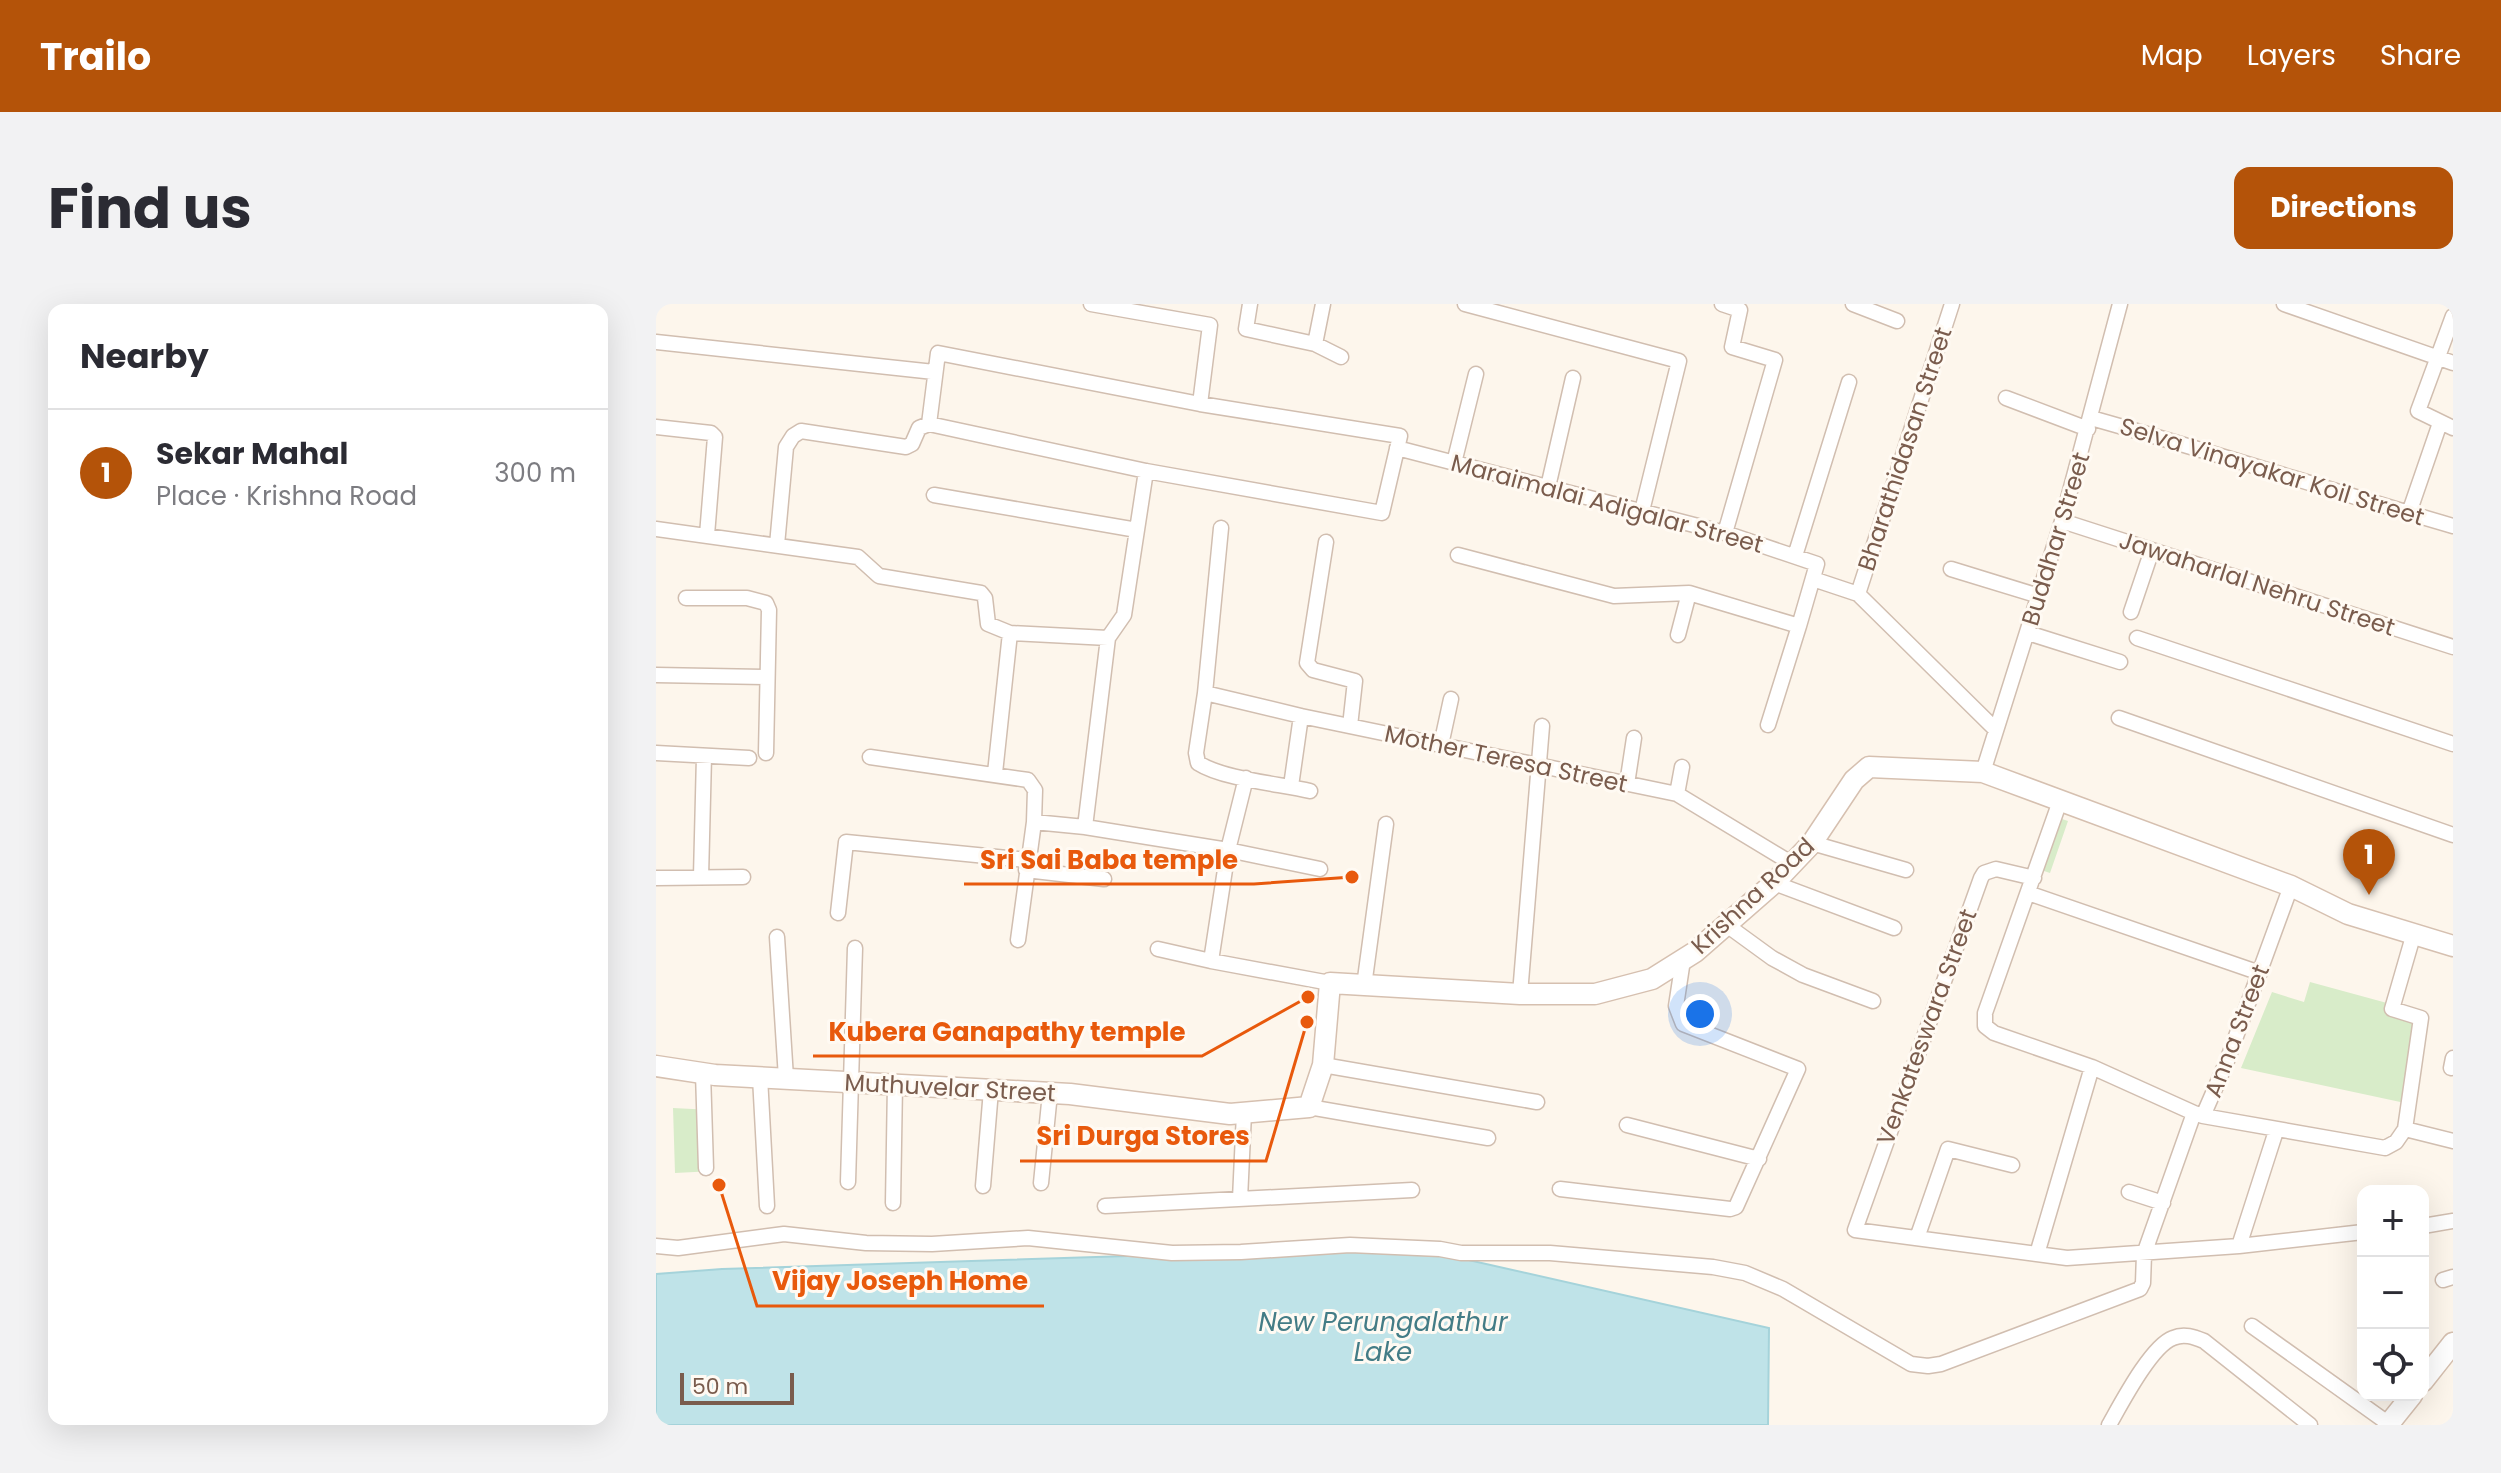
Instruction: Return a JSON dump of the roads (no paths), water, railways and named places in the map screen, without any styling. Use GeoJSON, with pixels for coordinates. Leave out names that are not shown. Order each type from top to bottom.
{"type":"FeatureCollection","features":[{"type":"Feature","properties":{"kind":"street"},"geometry":{"type":"LineString","coordinates":[[929,424],[938,353],[1200,404],[1210,325],[1091,304]]}},
{"type":"Feature","properties":{"kind":"street"},"geometry":{"type":"LineString","coordinates":[[1250,304],[1246,329],[1315,344],[1341,357]]}},
{"type":"Feature","properties":{"kind":"street"},"geometry":{"type":"LineString","coordinates":[[1315,344],[1323,304]]}},
{"type":"Feature","properties":{"kind":"street"},"geometry":{"type":"LineString","coordinates":[[1465,304],[1679,361],[1642,511]]}},
{"type":"Feature","properties":{"kind":"street"},"geometry":{"type":"LineString","coordinates":[[1722,304],[1740,310],[1732,347],[1775,360],[1725,533]]}},
{"type":"Feature","properties":{"kind":"street"},"geometry":{"type":"LineString","coordinates":[[1853,304],[1897,321]]}},
{"type":"Feature","properties":{"kind":"street","name":"Bharathidasan Street"},"geometry":{"type":"LineString","coordinates":[[1858,594],[1952,304]]}},
{"type":"Feature","properties":{"kind":"street","name":"Buddhar Street"},"geometry":{"type":"LineString","coordinates":[[1983,772],[2062,521],[2120,304]]}},
{"type":"Feature","properties":{"kind":"street"},"geometry":{"type":"LineString","coordinates":[[2284,304],[2453,363]]}},
{"type":"Feature","properties":{"kind":"street"},"geometry":{"type":"LineString","coordinates":[[2409,513],[2446,426],[2418,411],[2453,316]]}},
{"type":"Feature","properties":{"kind":"street"},"geometry":{"type":"LineString","coordinates":[[656,342],[934,372]]}},
{"type":"Feature","properties":{"kind":"street"},"geometry":{"type":"LineString","coordinates":[[1454,463],[1476,374]]}},
{"type":"Feature","properties":{"kind":"street"},"geometry":{"type":"LineString","coordinates":[[1548,487],[1573,378]]}},
{"type":"Feature","properties":{"kind":"street"},"geometry":{"type":"LineString","coordinates":[[1795,556],[1849,382]]}},
{"type":"Feature","properties":{"kind":"street","name":"Selva Vinayakar Koil Street"},"geometry":{"type":"LineString","coordinates":[[2006,398],[2090,424],[2246,461],[2332,491],[2453,526]]}},
{"type":"Feature","properties":{"kind":"street","name":"Maraimalai Adigalar Street"},"geometry":{"type":"LineString","coordinates":[[1200,404],[1400,436],[1397,448],[1725,533],[1795,556],[1817,564],[1813,579]]}},
{"type":"Feature","properties":{"kind":"street"},"geometry":{"type":"LineString","coordinates":[[777,545],[786,447],[793,436],[801,431],[906,447],[912,444],[919,428],[929,424],[1146,471],[1382,513],[1397,448]]}},
{"type":"Feature","properties":{"kind":"street"},"geometry":{"type":"LineString","coordinates":[[656,427],[711,433],[715,437],[707,535]]}},
{"type":"Feature","properties":{"kind":"street"},"geometry":{"type":"LineString","coordinates":[[1085,827],[1108,638],[1124,615],[1146,471]]}},
{"type":"Feature","properties":{"kind":"street"},"geometry":{"type":"LineString","coordinates":[[934,495],[1137,530]]}},
{"type":"Feature","properties":{"kind":"street","name":"Jawaharlal Nehru Street"},"geometry":{"type":"LineString","coordinates":[[2062,521],[2453,647]]}},
{"type":"Feature","properties":{"kind":"street"},"geometry":{"type":"LineString","coordinates":[[1221,528],[1196,753],[1198,763],[1246,778],[1310,791]]}},
{"type":"Feature","properties":{"kind":"street"},"geometry":{"type":"LineString","coordinates":[[656,529],[858,557],[875,575],[981,593],[985,598],[988,624],[1010,633],[1108,638]]}},
{"type":"Feature","properties":{"kind":"street"},"geometry":{"type":"LineString","coordinates":[[1326,542],[1307,663],[1313,670],[1355,681],[1350,726]]}},
{"type":"Feature","properties":{"kind":"street"},"geometry":{"type":"LineString","coordinates":[[2131,612],[2152,550]]}},
{"type":"Feature","properties":{"kind":"street"},"geometry":{"type":"LineString","coordinates":[[1458,555],[1614,596],[1689,593],[1799,626]]}},
{"type":"Feature","properties":{"kind":"street"},"geometry":{"type":"LineString","coordinates":[[1951,569],[2039,596]]}},
{"type":"Feature","properties":{"kind":"street"},"geometry":{"type":"LineString","coordinates":[[1768,725],[1813,579],[1858,594],[1996,730]]}},
{"type":"Feature","properties":{"kind":"street"},"geometry":{"type":"LineString","coordinates":[[1678,635],[1689,593]]}},
{"type":"Feature","properties":{"kind":"street"},"geometry":{"type":"LineString","coordinates":[[686,598],[747,598],[766,603],[769,610],[766,753]]}},
{"type":"Feature","properties":{"kind":"street"},"geometry":{"type":"LineString","coordinates":[[995,773],[1010,633]]}},
{"type":"Feature","properties":{"kind":"street"},"geometry":{"type":"LineString","coordinates":[[2028,633],[2120,662]]}},
{"type":"Feature","properties":{"kind":"street"},"geometry":{"type":"LineString","coordinates":[[2137,638],[2453,744]]}},
{"type":"Feature","properties":{"kind":"street"},"geometry":{"type":"LineString","coordinates":[[656,675],[767,677]]}},
{"type":"Feature","properties":{"kind":"street","name":"Mother Teresa Street"},"geometry":{"type":"LineString","coordinates":[[1205,693],[1301,716],[1677,794],[1791,863]]}},
{"type":"Feature","properties":{"kind":"street"},"geometry":{"type":"LineString","coordinates":[[1441,745],[1451,699]]}},
{"type":"Feature","properties":{"kind":"street"},"geometry":{"type":"LineString","coordinates":[[1291,786],[1301,716]]}},
{"type":"Feature","properties":{"kind":"street"},"geometry":{"type":"LineString","coordinates":[[2119,718],[2453,835]]}},
{"type":"Feature","properties":{"kind":"street"},"geometry":{"type":"LineString","coordinates":[[1520,994],[1542,726]]}},
{"type":"Feature","properties":{"kind":"street"},"geometry":{"type":"LineString","coordinates":[[1627,784],[1634,738]]}},
{"type":"Feature","properties":{"kind":"street"},"geometry":{"type":"LineString","coordinates":[[656,753],[749,758]]}},
{"type":"Feature","properties":{"kind":"street"},"geometry":{"type":"LineString","coordinates":[[701,877],[704,756]]}},
{"type":"Feature","properties":{"kind":"street"},"geometry":{"type":"LineString","coordinates":[[870,757],[995,773],[1028,780],[1033,784],[1034,822],[1018,940]]}},
{"type":"Feature","properties":{"kind":"street"},"geometry":{"type":"LineString","coordinates":[[1677,794],[1682,767]]}},
{"type":"Feature","properties":{"kind":"street","name":"Krishna Road"},"geometry":{"type":"LineString","coordinates":[[1330,983],[1520,994],[1595,994],[1652,979],[1728,926],[1774,883],[1812,843],[1854,780],[1869,767],[1983,772],[2291,886],[2348,914],[2453,946]]}},
{"type":"Feature","properties":{"kind":"street"},"geometry":{"type":"LineString","coordinates":[[1211,961],[1228,850],[1246,778]]}},
{"type":"Feature","properties":{"kind":"street"},"geometry":{"type":"LineString","coordinates":[[2060,801],[1985,1013],[1985,1026],[1994,1033],[2092,1067],[2198,1115],[2385,1148],[2396,1142],[2405,1129],[2421,1018],[2392,1009],[2414,933]]}},
{"type":"Feature","properties":{"kind":"street"},"geometry":{"type":"LineString","coordinates":[[1034,822],[1228,850],[1320,869]]}},
{"type":"Feature","properties":{"kind":"street"},"geometry":{"type":"LineString","coordinates":[[1364,986],[1386,824]]}},
{"type":"Feature","properties":{"kind":"street"},"geometry":{"type":"LineString","coordinates":[[838,913],[844,845],[848,842],[1027,865],[1104,879]]}},
{"type":"Feature","properties":{"kind":"street"},"geometry":{"type":"LineString","coordinates":[[1812,843],[1906,870]]}},
{"type":"Feature","properties":{"kind":"street","name":"Venkateswara Street"},"geometry":{"type":"LineString","coordinates":[[1917,1238],[1855,1230],[1981,878],[1984,873],[1996,869],[2034,878]]}},
{"type":"Feature","properties":{"kind":"street"},"geometry":{"type":"LineString","coordinates":[[656,878],[743,877]]}},
{"type":"Feature","properties":{"kind":"street"},"geometry":{"type":"LineString","coordinates":[[1774,883],[1894,928]]}},
{"type":"Feature","properties":{"kind":"street","name":"Anna Street"},"geometry":{"type":"LineString","coordinates":[[656,1246],[678,1248],[784,1234],[866,1243],[932,1244],[1028,1238],[1172,1253],[1350,1245],[1440,1249],[1461,1253],[1550,1253],[1713,1267],[1745,1273],[1783,1289],[1897,1358],[1919,1366],[1941,1364],[2134,1293],[2143,1283],[2144,1254],[2163,1203],[2260,973],[2291,886]]}},
{"type":"Feature","properties":{"kind":"street"},"geometry":{"type":"LineString","coordinates":[[2028,893],[2260,973]]}},
{"type":"Feature","properties":{"kind":"street"},"geometry":{"type":"LineString","coordinates":[[1728,926],[1772,958],[1803,975],[1873,1001]]}},
{"type":"Feature","properties":{"kind":"street"},"geometry":{"type":"LineString","coordinates":[[777,937],[786,1078]]}},
{"type":"Feature","properties":{"kind":"street"},"geometry":{"type":"LineString","coordinates":[[2453,939],[2453,946]]}},
{"type":"Feature","properties":{"kind":"street"},"geometry":{"type":"LineString","coordinates":[[848,1182],[855,948]]}},
{"type":"Feature","properties":{"kind":"street"},"geometry":{"type":"LineString","coordinates":[[1158,949],[1330,983],[1323,1065],[1309,1107],[1488,1138]]}},
{"type":"Feature","properties":{"kind":"street"},"geometry":{"type":"LineString","coordinates":[[1560,1189],[1730,1209],[1739,1203],[1798,1069],[1683,1024],[1676,1006],[1683,960]]}},
{"type":"Feature","properties":{"kind":"street"},"geometry":{"type":"LineString","coordinates":[[1323,1065],[1537,1102]]}},
{"type":"Feature","properties":{"kind":"street","name":"Muthuvelar Street"},"geometry":{"type":"LineString","coordinates":[[656,1066],[703,1073],[851,1084],[1050,1093],[1230,1114],[1309,1107]]}},
{"type":"Feature","properties":{"kind":"street"},"geometry":{"type":"LineString","coordinates":[[2037,1254],[2092,1067]]}},
{"type":"Feature","properties":{"kind":"street"},"geometry":{"type":"LineString","coordinates":[[703,1073],[706,1168]]}},
{"type":"Feature","properties":{"kind":"street"},"geometry":{"type":"LineString","coordinates":[[760,1077],[767,1206]]}},
{"type":"Feature","properties":{"kind":"street"},"geometry":{"type":"LineString","coordinates":[[893,1203],[895,1084]]}},
{"type":"Feature","properties":{"kind":"street"},"geometry":{"type":"LineString","coordinates":[[983,1186],[991,1090]]}},
{"type":"Feature","properties":{"kind":"street"},"geometry":{"type":"LineString","coordinates":[[1041,1183],[1050,1093]]}},
{"type":"Feature","properties":{"kind":"street"},"geometry":{"type":"LineString","coordinates":[[1240,1199],[1244,1113]]}},
{"type":"Feature","properties":{"kind":"street"},"geometry":{"type":"LineString","coordinates":[[1627,1125],[1759,1159]]}},
{"type":"Feature","properties":{"kind":"street"},"geometry":{"type":"LineString","coordinates":[[2405,1129],[2453,1141]]}},
{"type":"Feature","properties":{"kind":"street"},"geometry":{"type":"LineString","coordinates":[[2239,1246],[2276,1131]]}},
{"type":"Feature","properties":{"kind":"street"},"geometry":{"type":"LineString","coordinates":[[2012,1165],[1948,1149],[1917,1238],[2067,1258],[2239,1246],[2357,1233]]}},
{"type":"Feature","properties":{"kind":"street"},"geometry":{"type":"LineString","coordinates":[[1105,1206],[1412,1190]]}},
{"type":"Feature","properties":{"kind":"street"},"geometry":{"type":"LineString","coordinates":[[2129,1192],[2163,1203]]}},
{"type":"Feature","properties":{"kind":"street"},"geometry":{"type":"LineString","coordinates":[[2429,1225],[2453,1221]]}},
{"type":"Feature","properties":{"kind":"street"},"geometry":{"type":"LineString","coordinates":[[2252,1326],[2389,1424],[2407,1401]]}},
{"type":"Feature","properties":{"kind":"street"},"geometry":{"type":"LineString","coordinates":[[2109,1425],[2136,1379],[2159,1348],[2175,1336],[2185,1336],[2204,1341],[2310,1425]]}},
{"type":"Feature","properties":{"kind":"street"},"geometry":{"type":"LineString","coordinates":[[2429,1373],[2453,1343]]}},
{"type":"Feature","properties":{"kind":"water","name":"New Perungalathur Lake"},"geometry":{"type":"Polygon","coordinates":[[[1411,1247],[1769,1328],[1768,1425],[656,1425],[656,1274],[722,1269],[1411,1247]]]}},
{"type":"Feature","properties":{"kind":"place","name":"Sri Sai Baba temple"},"geometry":{"type":"Point","coordinates":[1352,877]}},
{"type":"Feature","properties":{"kind":"place","name":"Sekar Mahal"},"geometry":{"type":"Point","coordinates":[2369,895]}},
{"type":"Feature","properties":{"kind":"place","name":"Kubera Ganapathy temple"},"geometry":{"type":"Point","coordinates":[1308,997]}},
{"type":"Feature","properties":{"kind":"place","name":"Sri Durga Stores"},"geometry":{"type":"Point","coordinates":[1307,1022]}},
{"type":"Feature","properties":{"kind":"place","name":"Vijay Joseph Home"},"geometry":{"type":"Point","coordinates":[719,1185]}}]}
